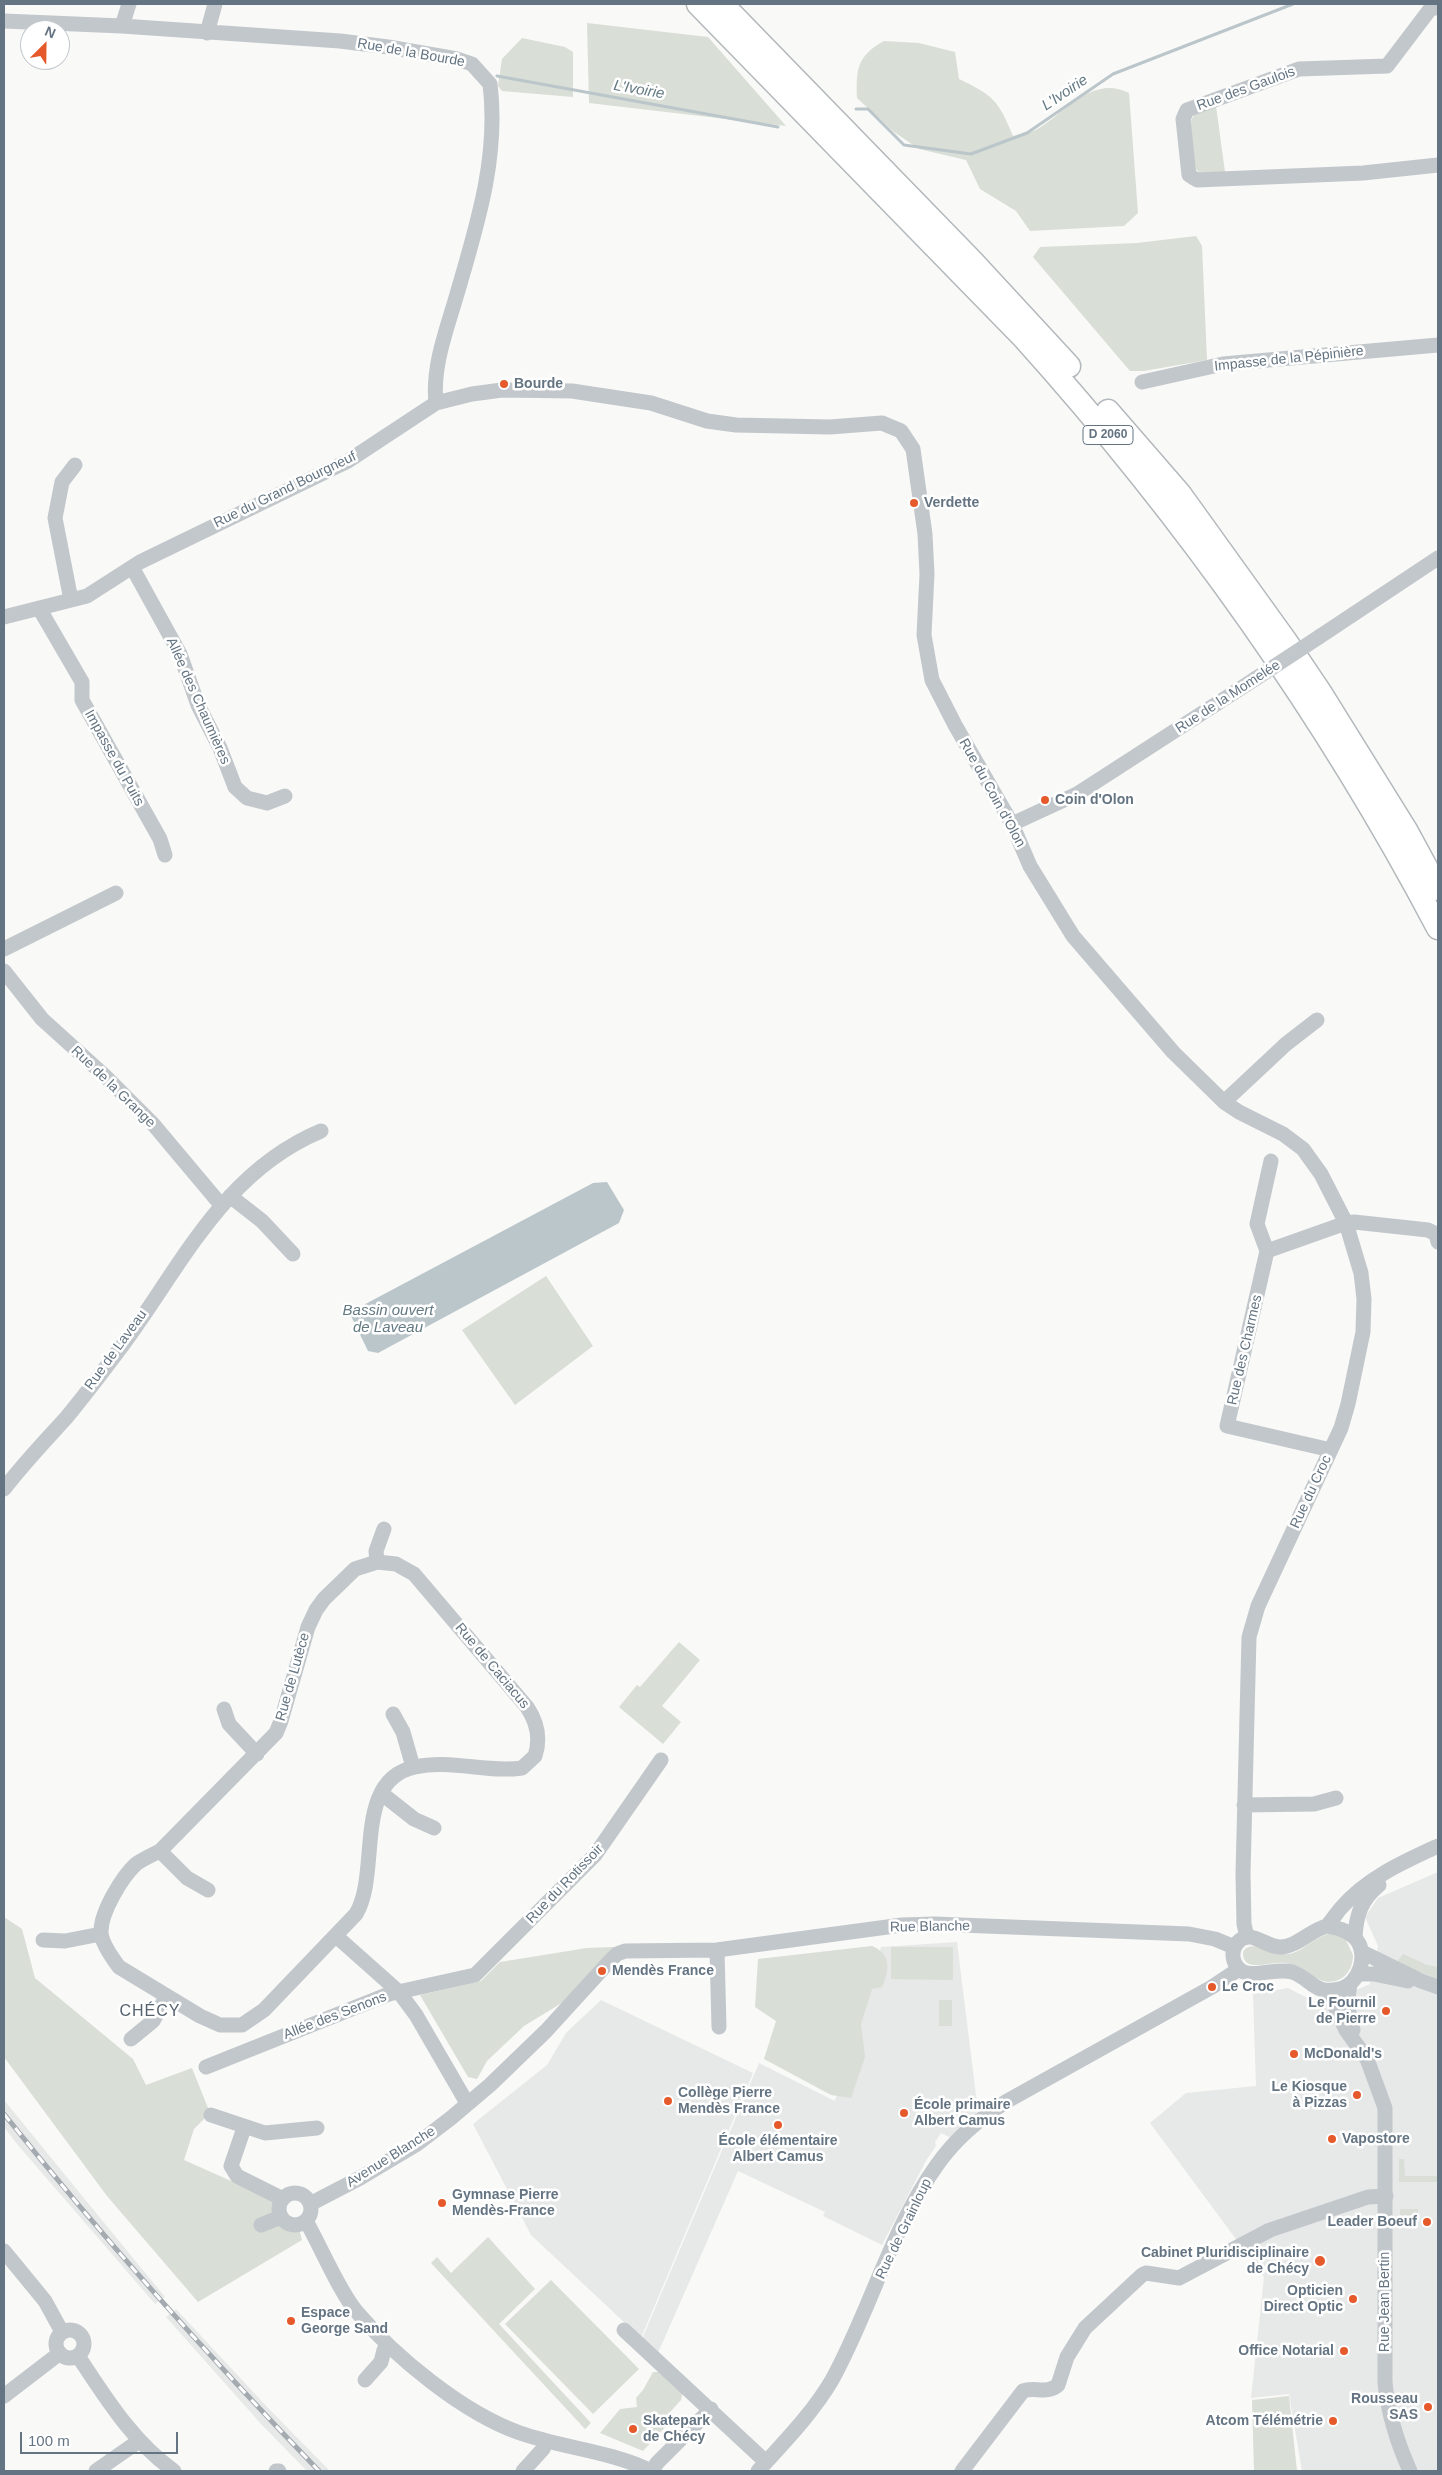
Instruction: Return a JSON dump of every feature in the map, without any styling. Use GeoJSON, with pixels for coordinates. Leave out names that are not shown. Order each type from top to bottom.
{"type":"FeatureCollection","features":[{"type":"Feature","properties":{"kind":"highway","name":"D 2060"},"geometry":{"type":"LineString","coordinates":[[698,4],[1022,336],[1074,394],[1157,494],[1202,554],[1298,692],[1395,849],[1438,928]]}},
{"type":"Feature","properties":{"kind":"highway","name":"D 2060"},"geometry":{"type":"LineString","coordinates":[[722,4],[1048,342],[1180,494],[1322,695],[1406,830],[1438,889]]}},
{"type":"Feature","properties":{"kind":"street"},"geometry":{"type":"LineString","coordinates":[[122,26],[129,4]]}},
{"type":"Feature","properties":{"kind":"street"},"geometry":{"type":"LineString","coordinates":[[207,33],[215,4]]}},
{"type":"Feature","properties":{"kind":"street","name":"Rue des Gaulois"},"geometry":{"type":"LineString","coordinates":[[1438,8],[1431,8],[1387,66],[1299,69],[1187,110],[1183,114],[1189,175],[1192,179],[1394,171],[1438,165]]}},
{"type":"Feature","properties":{"kind":"street","name":"Rue de la Bourde"},"geometry":{"type":"LineString","coordinates":[[4,21],[122,26],[340,41],[424,52],[472,64],[490,84],[491,151],[486,188],[440,355],[435,380],[436,403]]}},
{"type":"Feature","properties":{"kind":"street","name":"Impasse de la Pépinière"},"geometry":{"type":"LineString","coordinates":[[1142,382],[1223,364],[1438,345]]}},
{"type":"Feature","properties":{"kind":"street","name":"Rue du Grand Bourgneuf"},"geometry":{"type":"LineString","coordinates":[[4,618],[87,596],[132,567],[214,525],[348,461],[436,403],[502,390],[543,389],[572,391],[651,403],[707,421],[736,425],[830,426],[882,423],[896,427]]}},
{"type":"Feature","properties":{"kind":"street","name":"Rue du Coin d'Olon"},"geometry":{"type":"LineString","coordinates":[[896,427],[906,435],[913,449],[925,534],[924,635],[932,680],[955,725],[1012,824],[1030,866],[1073,936],[1173,1052],[1224,1102]]}},
{"type":"Feature","properties":{"kind":"street"},"geometry":{"type":"LineString","coordinates":[[71,600],[55,518],[62,482],[74,465]]}},
{"type":"Feature","properties":{"kind":"street","name":"Rue de la Momelée"},"geometry":{"type":"LineString","coordinates":[[1012,824],[1077,794],[1438,558]]}},
{"type":"Feature","properties":{"kind":"street","name":"Allée des Chaumières"},"geometry":{"type":"LineString","coordinates":[[132,567],[180,654],[198,705],[220,748],[236,787],[247,798],[268,804],[285,796]]}},
{"type":"Feature","properties":{"kind":"street","name":"Impasse du Puits"},"geometry":{"type":"LineString","coordinates":[[39,608],[82,682],[82,700],[160,839],[165,855]]}},
{"type":"Feature","properties":{"kind":"street"},"geometry":{"type":"LineString","coordinates":[[4,949],[116,893]]}},
{"type":"Feature","properties":{"kind":"street","name":"Rue de la Grange"},"geometry":{"type":"LineString","coordinates":[[4,971],[42,1019],[105,1076],[226,1200],[262,1221],[293,1254]]}},
{"type":"Feature","properties":{"kind":"street"},"geometry":{"type":"LineString","coordinates":[[1224,1102],[1286,1044],[1317,1020]]}},
{"type":"Feature","properties":{"kind":"street","name":"Rue du Croc"},"geometry":{"type":"LineString","coordinates":[[1224,1102],[1239,1112],[1282,1134],[1303,1149],[1321,1174],[1346,1223],[1361,1273],[1364,1298],[1363,1332],[1348,1404],[1331,1450],[1258,1606],[1249,1637],[1244,1804],[1244,1899],[1247,1937]]}},
{"type":"Feature","properties":{"kind":"street","name":"Rue de Laveau"},"geometry":{"type":"LineString","coordinates":[[4,1489],[67,1416],[122,1345],[170,1273],[226,1200],[259,1167],[280,1152],[321,1130]]}},
{"type":"Feature","properties":{"kind":"street"},"geometry":{"type":"LineString","coordinates":[[1271,1161],[1257,1224],[1267,1251],[1346,1223],[1428,1230],[1436,1234],[1438,1242]]}},
{"type":"Feature","properties":{"kind":"street","name":"Rue des Charmes"},"geometry":{"type":"LineString","coordinates":[[1267,1251],[1227,1426],[1331,1450]]}},
{"type":"Feature","properties":{"kind":"street"},"geometry":{"type":"LineString","coordinates":[[377,1562],[376,1551],[384,1529]]}},
{"type":"Feature","properties":{"kind":"street","name":"Rue de Lutèce"},"geometry":{"type":"LineString","coordinates":[[101,1934],[107,1909],[122,1881],[138,1863],[160,1851],[276,1733],[282,1721],[308,1626],[316,1610],[324,1599],[355,1570],[377,1562]]}},
{"type":"Feature","properties":{"kind":"street","name":"Rue de Caciacus"},"geometry":{"type":"LineString","coordinates":[[101,1934],[114,1961],[120,1967],[166,1997],[220,2025],[242,2024],[264,2010],[336,1936],[362,1903],[368,1879],[371,1824],[381,1794],[393,1778],[413,1767],[450,1764],[522,1768],[535,1756],[538,1728],[527,1707],[414,1574],[396,1564],[377,1562]]}},
{"type":"Feature","properties":{"kind":"street"},"geometry":{"type":"LineString","coordinates":[[224,1709],[229,1724],[257,1754]]}},
{"type":"Feature","properties":{"kind":"street"},"geometry":{"type":"LineString","coordinates":[[393,1714],[404,1732],[413,1767]]}},
{"type":"Feature","properties":{"kind":"street","name":"Rue du Rotissoir"},"geometry":{"type":"LineString","coordinates":[[399,1992],[475,1975],[595,1855],[661,1760]]}},
{"type":"Feature","properties":{"kind":"street"},"geometry":{"type":"LineString","coordinates":[[381,1794],[414,1819],[434,1828]]}},
{"type":"Feature","properties":{"kind":"street"},"geometry":{"type":"LineString","coordinates":[[1244,1804],[1314,1804],[1336,1798]]}},
{"type":"Feature","properties":{"kind":"street"},"geometry":{"type":"LineString","coordinates":[[1327,1926],[1340,1908],[1370,1882],[1388,1870],[1438,1846]]}},
{"type":"Feature","properties":{"kind":"street"},"geometry":{"type":"LineString","coordinates":[[160,1851],[186,1878],[208,1890]]}},
{"type":"Feature","properties":{"kind":"street"},"geometry":{"type":"LineString","coordinates":[[1355,1938],[1356,1918],[1360,1906],[1369,1893],[1415,1863],[1438,1853]]}},
{"type":"Feature","properties":{"kind":"street","name":"Rue Blanche"},"geometry":{"type":"LineString","coordinates":[[625,1951],[717,1950],[902,1925],[935,1924],[1189,1934],[1215,1938],[1234,1947]]}},
{"type":"Feature","properties":{"kind":"street"},"geometry":{"type":"LineString","coordinates":[[1421,1981],[1374,1974],[1354,1979],[1342,1989],[1328,1991],[1310,1985],[1291,1972],[1270,1970],[1251,1974],[1239,1969],[1233,1959],[1234,1947],[1238,1942],[1247,1937],[1253,1937],[1279,1947],[1293,1944],[1318,1928],[1327,1926],[1344,1930],[1355,1938],[1362,1952],[1421,1981],[1438,1987]]}},
{"type":"Feature","properties":{"kind":"street"},"geometry":{"type":"LineString","coordinates":[[43,1940],[65,1941],[101,1934]]}},
{"type":"Feature","properties":{"kind":"street"},"geometry":{"type":"LineString","coordinates":[[336,1936],[399,1992]]}},
{"type":"Feature","properties":{"kind":"street"},"geometry":{"type":"LineString","coordinates":[[717,1950],[719,2027]]}},
{"type":"Feature","properties":{"kind":"street","name":"Avenue Blanche"},"geometry":{"type":"LineString","coordinates":[[310,2204],[360,2178],[416,2144],[490,2085],[546,2031],[617,1954],[625,1951]]}},
{"type":"Feature","properties":{"kind":"street","name":"Rue Jean Bertin"},"geometry":{"type":"LineString","coordinates":[[1358,2044],[1347,2004],[1362,1952]]}},
{"type":"Feature","properties":{"kind":"street","name":"Rue de Grainloup"},"geometry":{"type":"LineString","coordinates":[[762,2467],[811,2411],[831,2381],[914,2203],[938,2164],[959,2138],[990,2112],[1212,1987],[1239,1969]]}},
{"type":"Feature","properties":{"kind":"street","name":"Rue Jean Bertin"},"geometry":{"type":"LineString","coordinates":[[1328,1991],[1346,2030],[1358,2044],[1369,2064],[1385,2108],[1386,2396],[1394,2434],[1410,2471]]}},
{"type":"Feature","properties":{"kind":"street","name":"Allée des Senons"},"geometry":{"type":"LineString","coordinates":[[206,2067],[389,1994],[399,1992],[416,2015],[467,2103]]}},
{"type":"Feature","properties":{"kind":"street"},"geometry":{"type":"LineString","coordinates":[[131,2039],[153,2021],[166,1997]]}},
{"type":"Feature","properties":{"kind":"street"},"geometry":{"type":"LineString","coordinates":[[210,2115],[244,2128],[271,2134],[317,2128]]}},
{"type":"Feature","properties":{"kind":"street"},"geometry":{"type":"LineString","coordinates":[[244,2128],[231,2166],[237,2176],[278,2197],[295,2193],[306,2197],[310,2204],[310,2214],[306,2221],[296,2225],[290,2224],[281,2217],[278,2197]]}},
{"type":"Feature","properties":{"kind":"street"},"geometry":{"type":"LineString","coordinates":[[962,2471],[1023,2391],[1030,2389],[1044,2391],[1058,2386],[1067,2357],[1085,2328],[1142,2275],[1146,2273],[1179,2278],[1270,2230],[1368,2197],[1386,2196]]}},
{"type":"Feature","properties":{"kind":"street"},"geometry":{"type":"LineString","coordinates":[[261,2225],[281,2217]]}},
{"type":"Feature","properties":{"kind":"street"},"geometry":{"type":"LineString","coordinates":[[306,2221],[356,2310],[390,2345],[455,2399],[475,2412],[517,2432],[546,2442],[619,2458],[652,2471],[657,2463],[710,2409]]}},
{"type":"Feature","properties":{"kind":"street"},"geometry":{"type":"LineString","coordinates":[[4,2251],[45,2301],[62,2332]]}},
{"type":"Feature","properties":{"kind":"street"},"geometry":{"type":"LineString","coordinates":[[71,2329],[82,2336],[84,2348],[78,2356],[66,2358],[60,2353],[56,2344],[62,2332],[71,2329]]}},
{"type":"Feature","properties":{"kind":"street"},"geometry":{"type":"LineString","coordinates":[[624,2330],[710,2409],[762,2467]]}},
{"type":"Feature","properties":{"kind":"street"},"geometry":{"type":"LineString","coordinates":[[365,2380],[381,2362],[384,2350]]}},
{"type":"Feature","properties":{"kind":"street"},"geometry":{"type":"LineString","coordinates":[[4,2396],[60,2353]]}},
{"type":"Feature","properties":{"kind":"street"},"geometry":{"type":"LineString","coordinates":[[78,2356],[111,2407],[139,2441],[158,2460],[174,2471]]}},
{"type":"Feature","properties":{"kind":"street"},"geometry":{"type":"LineString","coordinates":[[96,2471],[139,2441]]}},
{"type":"Feature","properties":{"kind":"street"},"geometry":{"type":"LineString","coordinates":[[525,2471],[543,2449],[546,2442]]}},
{"type":"Feature","properties":{"kind":"shaded area"},"geometry":{"type":"Polygon","coordinates":[[[587,23],[708,37],[786,126],[589,103],[587,23]]]}},
{"type":"Feature","properties":{"kind":"shaded area"},"geometry":{"type":"Polygon","coordinates":[[[522,38],[565,47],[573,52],[573,97],[502,91],[498,86],[502,59],[522,38]]]}},
{"type":"Feature","properties":{"kind":"shaded area"},"geometry":{"type":"Polygon","coordinates":[[[884,41],[919,43],[955,52],[959,79],[994,100],[1013,136],[1036,130],[1081,97],[1092,92],[1104,88],[1129,93],[1138,213],[1124,226],[1030,231],[1016,211],[980,189],[966,160],[919,149],[894,132],[857,98],[857,79],[860,64],[868,52],[884,41]]]}},
{"type":"Feature","properties":{"kind":"shaded area"},"geometry":{"type":"Polygon","coordinates":[[[1216,106],[1225,172],[1200,173],[1196,169],[1190,124],[1196,114],[1216,106]]]}},
{"type":"Feature","properties":{"kind":"shaded area"},"geometry":{"type":"Polygon","coordinates":[[[1196,236],[1202,246],[1207,360],[1144,371],[1130,371],[1033,257],[1040,247],[1137,243],[1196,236]]]}},
{"type":"Feature","properties":{"kind":"shaded area"},"geometry":{"type":"Polygon","coordinates":[[[546,1276],[593,1346],[515,1405],[462,1330],[546,1276]]]}},
{"type":"Feature","properties":{"kind":"shaded area"},"geometry":{"type":"Polygon","coordinates":[[[679,1642],[700,1660],[662,1706],[681,1722],[663,1744],[619,1707],[637,1685],[640,1687],[679,1642]]]}},
{"type":"Feature","properties":{"kind":"shaded area"},"geometry":{"type":"Polygon","coordinates":[[[1438,1872],[1438,2471],[1302,2471],[1289,2394],[1251,2398],[1264,2277],[1150,2123],[1186,2093],[1256,2086],[1253,1994],[1288,1988],[1321,2005],[1370,1984],[1378,1946],[1365,1917],[1378,1898],[1438,1872]]]}},
{"type":"Feature","properties":{"kind":"shaded area"},"geometry":{"type":"Polygon","coordinates":[[[4,1917],[22,1929],[35,1978],[133,2059],[146,2085],[192,2068],[210,2113],[194,2129],[184,2160],[276,2201],[275,2212],[279,2224],[291,2229],[299,2229],[302,2240],[198,2302],[107,2196],[4,2057],[4,1917]]]}},
{"type":"Feature","properties":{"kind":"shaded area"},"geometry":{"type":"Polygon","coordinates":[[[1335,1933],[1345,1938],[1353,1955],[1352,1965],[1345,1976],[1334,1981],[1327,1982],[1321,1980],[1294,1965],[1286,1963],[1252,1965],[1244,1959],[1243,1952],[1252,1946],[1289,1954],[1300,1950],[1327,1934],[1335,1933]]]}},
{"type":"Feature","properties":{"kind":"shaded area"},"geometry":{"type":"Polygon","coordinates":[[[957,1942],[978,2111],[951,2138],[941,2133],[935,2142],[936,2146],[927,2159],[882,2245],[823,2216],[825,2212],[738,2171],[658,2353],[642,2339],[759,2063],[835,2101],[881,1947],[957,1942]]]}},
{"type":"Feature","properties":{"kind":"shaded area"},"geometry":{"type":"Polygon","coordinates":[[[872,1946],[883,1953],[886,1958],[887,1968],[882,1987],[872,1989],[861,2024],[865,2057],[851,2098],[831,2095],[764,2059],[776,2021],[755,2007],[758,1959],[872,1946]]]}},
{"type":"Feature","properties":{"kind":"shaded area"},"geometry":{"type":"Polygon","coordinates":[[[615,1947],[570,1998],[524,2026],[487,2061],[477,2079],[468,2077],[420,1995],[481,1981],[500,1962],[587,1948],[615,1947]]]}},
{"type":"Feature","properties":{"kind":"shaded area"},"geometry":{"type":"Polygon","coordinates":[[[891,1947],[953,1947],[953,1980],[891,1979],[891,1947]]]}},
{"type":"Feature","properties":{"kind":"shaded area"},"geometry":{"type":"Polygon","coordinates":[[[1403,1954],[1427,1965],[1438,1967],[1438,1979],[1396,1963],[1403,1954]]]}},
{"type":"Feature","properties":{"kind":"shaded area"},"geometry":{"type":"Polygon","coordinates":[[[601,2000],[753,2073],[641,2338],[531,2235],[473,2124],[547,2065],[566,2033],[601,2000]]]}},
{"type":"Feature","properties":{"kind":"shaded area"},"geometry":{"type":"Polygon","coordinates":[[[939,2000],[952,2000],[952,2026],[939,2026],[939,2000]]]}},
{"type":"Feature","properties":{"kind":"shaded area"},"geometry":{"type":"Polygon","coordinates":[[[4,2100],[165,2297],[155,2304],[17,2144],[4,2127],[4,2100]]]}},
{"type":"Feature","properties":{"kind":"shaded area"},"geometry":{"type":"Polygon","coordinates":[[[1399,2159],[1404,2159],[1405,2176],[1438,2176],[1438,2182],[1399,2182],[1399,2159]]]}},
{"type":"Feature","properties":{"kind":"shaded area"},"geometry":{"type":"Polygon","coordinates":[[[1400,2209],[1418,2209],[1418,2227],[1401,2227],[1401,2224],[1406,2224],[1406,2215],[1400,2215],[1400,2209]]]}},
{"type":"Feature","properties":{"kind":"shaded area"},"geometry":{"type":"Polygon","coordinates":[[[488,2237],[535,2289],[499,2324],[591,2423],[585,2429],[431,2263],[437,2257],[451,2273],[488,2237]]]}},
{"type":"Feature","properties":{"kind":"shaded area"},"geometry":{"type":"Polygon","coordinates":[[[551,2280],[639,2369],[593,2414],[505,2324],[551,2280]]]}},
{"type":"Feature","properties":{"kind":"shaded area"},"geometry":{"type":"Polygon","coordinates":[[[176,2309],[330,2471],[307,2471],[261,2424],[166,2317],[176,2309]]]}},
{"type":"Feature","properties":{"kind":"shaded area"},"geometry":{"type":"Polygon","coordinates":[[[653,2372],[662,2372],[683,2391],[681,2400],[662,2421],[667,2425],[643,2451],[600,2433],[620,2409],[637,2407],[636,2398],[653,2372]]]}},
{"type":"Feature","properties":{"kind":"shaded area"},"geometry":{"type":"Polygon","coordinates":[[[1289,2396],[1297,2471],[1254,2471],[1252,2400],[1289,2396]]]}},
{"type":"Feature","properties":{"kind":"water","name":"Bassin ouvert de Laveau"},"geometry":{"type":"Polygon","coordinates":[[[607,1182],[624,1210],[619,1223],[378,1353],[368,1351],[351,1316],[356,1309],[593,1183],[607,1182]]]}},
{"type":"Feature","properties":{"kind":"waterway","name":"L'Ivoirie"},"geometry":{"type":"LineString","coordinates":[[856,109],[868,109],[904,145],[971,154],[1027,133],[1113,74],[1293,4]]}},
{"type":"Feature","properties":{"kind":"waterway","name":"L'Ivoirie"},"geometry":{"type":"LineString","coordinates":[[497,76],[778,127]]}},
{"type":"Feature","properties":{"kind":"railway"},"geometry":{"type":"LineString","coordinates":[[4,2114],[157,2296],[237,2385],[319,2471]]}},
{"type":"Feature","properties":{"kind":"place","name":"Bourde"},"geometry":{"type":"Point","coordinates":[504,384]}},
{"type":"Feature","properties":{"kind":"place","name":"Verdette"},"geometry":{"type":"Point","coordinates":[914,503]}},
{"type":"Feature","properties":{"kind":"place","name":"Coin d'Olon"},"geometry":{"type":"Point","coordinates":[1045,800]}},
{"type":"Feature","properties":{"kind":"place","name":"Mendès France"},"geometry":{"type":"Point","coordinates":[602,1971]}},
{"type":"Feature","properties":{"kind":"place","name":"Le Croc"},"geometry":{"type":"Point","coordinates":[1212,1987]}},
{"type":"Feature","properties":{"kind":"place","name":"Le Fournil de Pierre"},"geometry":{"type":"Point","coordinates":[1386,2011]}},
{"type":"Feature","properties":{"kind":"place","name":"McDonald's"},"geometry":{"type":"Point","coordinates":[1294,2054]}},
{"type":"Feature","properties":{"kind":"place","name":"Le Kiosque à Pizzas"},"geometry":{"type":"Point","coordinates":[1357,2095]}},
{"type":"Feature","properties":{"kind":"place","name":"Collège Pierre Mendès France"},"geometry":{"type":"Point","coordinates":[668,2101]}},
{"type":"Feature","properties":{"kind":"place","name":"École primaire Albert Camus"},"geometry":{"type":"Point","coordinates":[904,2113]}},
{"type":"Feature","properties":{"kind":"place","name":"École élémentaire Albert Camus"},"geometry":{"type":"Point","coordinates":[778,2125]}},
{"type":"Feature","properties":{"kind":"place","name":"Vapostore"},"geometry":{"type":"Point","coordinates":[1332,2139]}},
{"type":"Feature","properties":{"kind":"place","name":"Gymnase Pierre Mendès-France"},"geometry":{"type":"Point","coordinates":[442,2203]}},
{"type":"Feature","properties":{"kind":"place","name":"Leader Boeuf"},"geometry":{"type":"Point","coordinates":[1427,2222]}},
{"type":"Feature","properties":{"kind":"place","name":"Cabinet Pluridisciplinaire de Chécy"},"geometry":{"type":"Point","coordinates":[1320,2261]}},
{"type":"Feature","properties":{"kind":"place","name":"Opticien Direct Optic"},"geometry":{"type":"Point","coordinates":[1353,2299]}},
{"type":"Feature","properties":{"kind":"place","name":"Espace George Sand"},"geometry":{"type":"Point","coordinates":[291,2321]}},
{"type":"Feature","properties":{"kind":"place","name":"Office Notarial"},"geometry":{"type":"Point","coordinates":[1344,2351]}},
{"type":"Feature","properties":{"kind":"place","name":"Rousseau SAS"},"geometry":{"type":"Point","coordinates":[1428,2407]}},
{"type":"Feature","properties":{"kind":"place","name":"Atcom Télémétrie"},"geometry":{"type":"Point","coordinates":[1333,2421]}},
{"type":"Feature","properties":{"kind":"place","name":"Skatepark de Chécy"},"geometry":{"type":"Point","coordinates":[633,2429]}},
{"type":"Feature","properties":{"kind":"district","name":"CHÉCY"},"geometry":{"type":"Point","coordinates":[150,2012]}}]}
